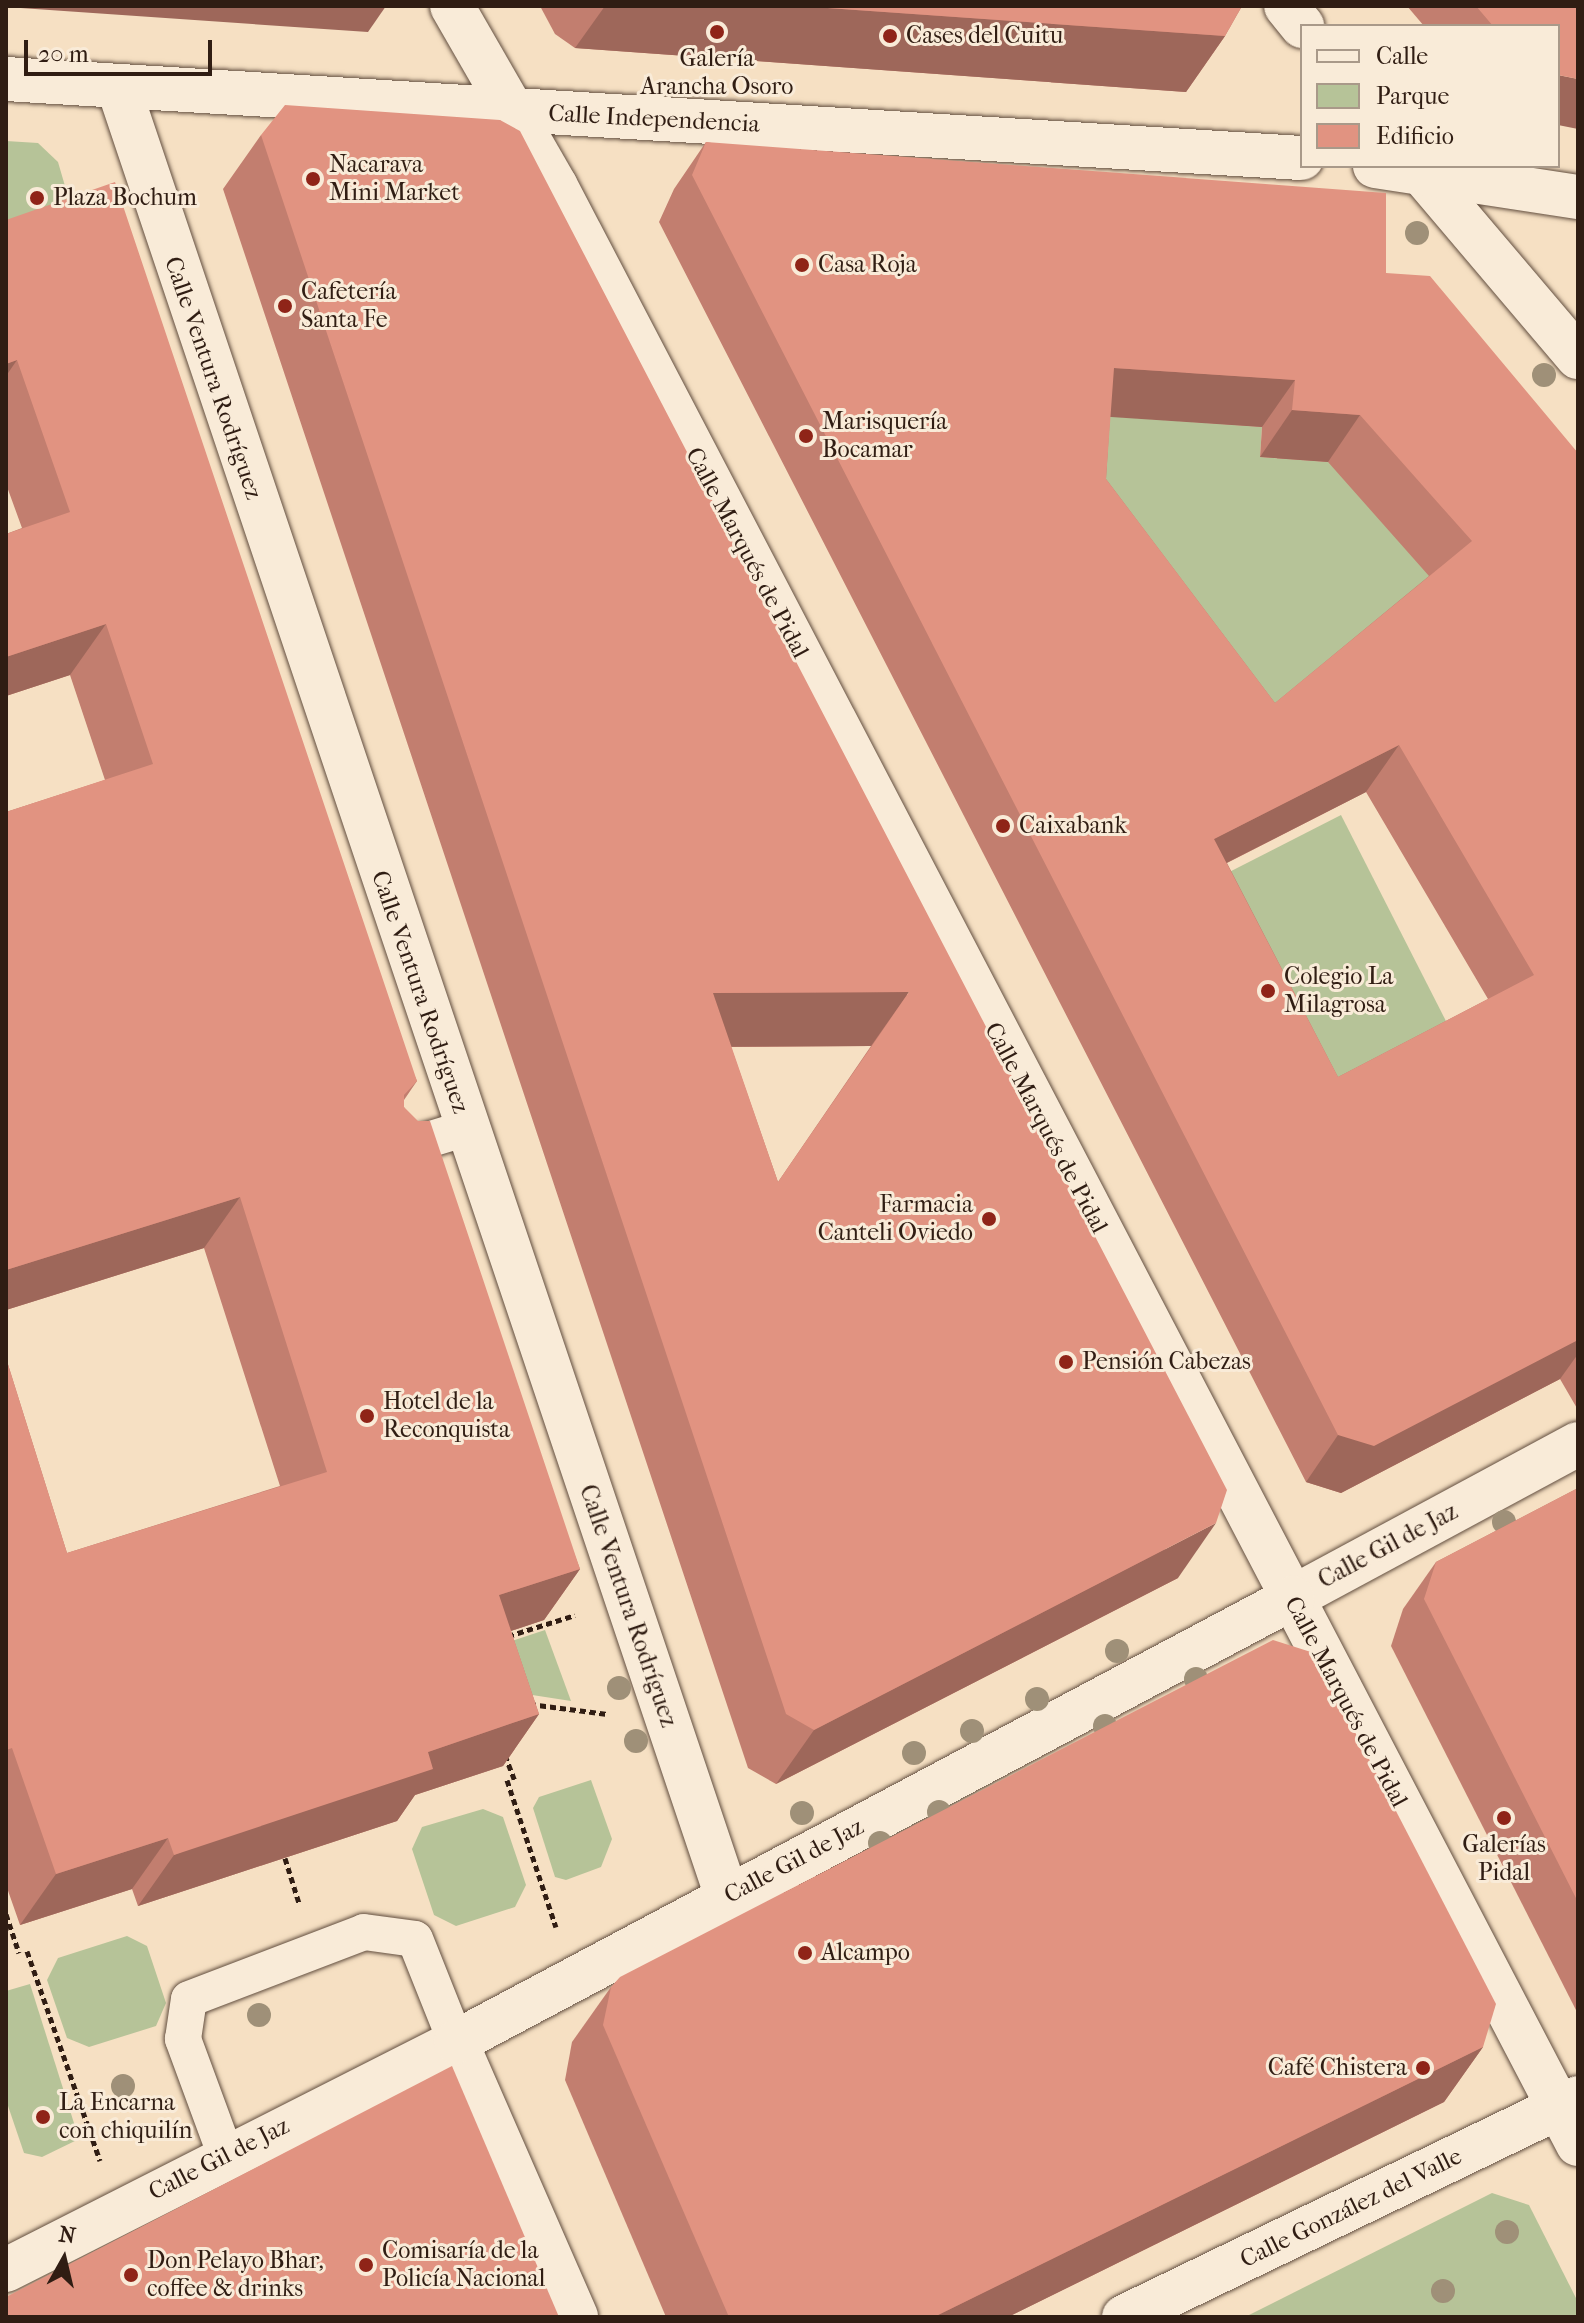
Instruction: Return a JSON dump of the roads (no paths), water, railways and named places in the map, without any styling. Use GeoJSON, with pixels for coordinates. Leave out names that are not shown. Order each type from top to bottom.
{"type":"FeatureCollection","features":[{"type":"Feature","properties":{"kind":"street","name":"Calle Marqués de Pidal"},"geometry":{"type":"LineString","coordinates":[[452,6],[514,112],[1292,1598],[1572,2117]]}},
{"type":"Feature","properties":{"kind":"street","name":"Calle Independencia"},"geometry":{"type":"LineString","coordinates":[[6,79],[514,112],[1299,147]]}},
{"type":"Feature","properties":{"kind":"street","name":"Calle Ventura Rodríguez"},"geometry":{"type":"LineString","coordinates":[[118,86],[727,1897]]}},
{"type":"Feature","properties":{"kind":"street"},"geometry":{"type":"LineString","coordinates":[[1418,169],[1578,197]]}},
{"type":"Feature","properties":{"kind":"street"},"geometry":{"type":"LineString","coordinates":[[1418,169],[1578,357]]}},
{"type":"Feature","properties":{"kind":"street","name":"Calle Gil de Jaz"},"geometry":{"type":"LineString","coordinates":[[6,2270],[456,2042],[1578,1444]]}},
{"type":"Feature","properties":{"kind":"street"},"geometry":{"type":"LineString","coordinates":[[456,2042],[576,2317]]}},
{"type":"Feature","properties":{"kind":"street","name":"Calle González del Valle"},"geometry":{"type":"LineString","coordinates":[[1124,2317],[1572,2117]]}},
{"type":"Feature","properties":{"kind":"lane"},"geometry":{"type":"LineString","coordinates":[[388,1152],[467,1128]]}},
{"type":"Feature","properties":{"kind":"lane"},"geometry":{"type":"LineString","coordinates":[[226,2156],[183,2039],[189,1999],[364,1932],[415,1939],[456,2042]]}},
{"type":"Feature","properties":{"kind":"place","name":"Galería Arancha Osoro"},"geometry":{"type":"Point","coordinates":[717,32]}},
{"type":"Feature","properties":{"kind":"place","name":"Cases del Cuitu"},"geometry":{"type":"Point","coordinates":[890,36]}},
{"type":"Feature","properties":{"kind":"place","name":"Nacarava Mini Market"},"geometry":{"type":"Point","coordinates":[313,179]}},
{"type":"Feature","properties":{"kind":"place","name":"Plaza Bochum"},"geometry":{"type":"Point","coordinates":[37,198]}},
{"type":"Feature","properties":{"kind":"place","name":"Casa Roja"},"geometry":{"type":"Point","coordinates":[802,265]}},
{"type":"Feature","properties":{"kind":"place","name":"Cafetería Santa Fe"},"geometry":{"type":"Point","coordinates":[285,306]}},
{"type":"Feature","properties":{"kind":"place","name":"Marisquería Bocamar"},"geometry":{"type":"Point","coordinates":[806,436]}},
{"type":"Feature","properties":{"kind":"place","name":"Caixabank"},"geometry":{"type":"Point","coordinates":[1003,826]}},
{"type":"Feature","properties":{"kind":"place","name":"Colegio La Milagrosa"},"geometry":{"type":"Point","coordinates":[1268,991]}},
{"type":"Feature","properties":{"kind":"place","name":"Farmacia Canteli Oviedo"},"geometry":{"type":"Point","coordinates":[989,1219]}},
{"type":"Feature","properties":{"kind":"place","name":"Pensión Cabezas"},"geometry":{"type":"Point","coordinates":[1066,1362]}},
{"type":"Feature","properties":{"kind":"place","name":"Hotel de la Reconquista"},"geometry":{"type":"Point","coordinates":[367,1416]}},
{"type":"Feature","properties":{"kind":"place","name":"Galerías Pidal"},"geometry":{"type":"Point","coordinates":[1504,1818]}},
{"type":"Feature","properties":{"kind":"place","name":"Alcampo"},"geometry":{"type":"Point","coordinates":[805,1953]}},
{"type":"Feature","properties":{"kind":"place","name":"Café Chistera"},"geometry":{"type":"Point","coordinates":[1423,2068]}},
{"type":"Feature","properties":{"kind":"place","name":"La Encarna con chiquilín"},"geometry":{"type":"Point","coordinates":[43,2117]}},
{"type":"Feature","properties":{"kind":"place","name":"Comisaría de la Policía Nacional"},"geometry":{"type":"Point","coordinates":[366,2265]}},
{"type":"Feature","properties":{"kind":"place","name":"Don Pelayo Bhar, coffee & drinks"},"geometry":{"type":"Point","coordinates":[131,2275]}}]}
